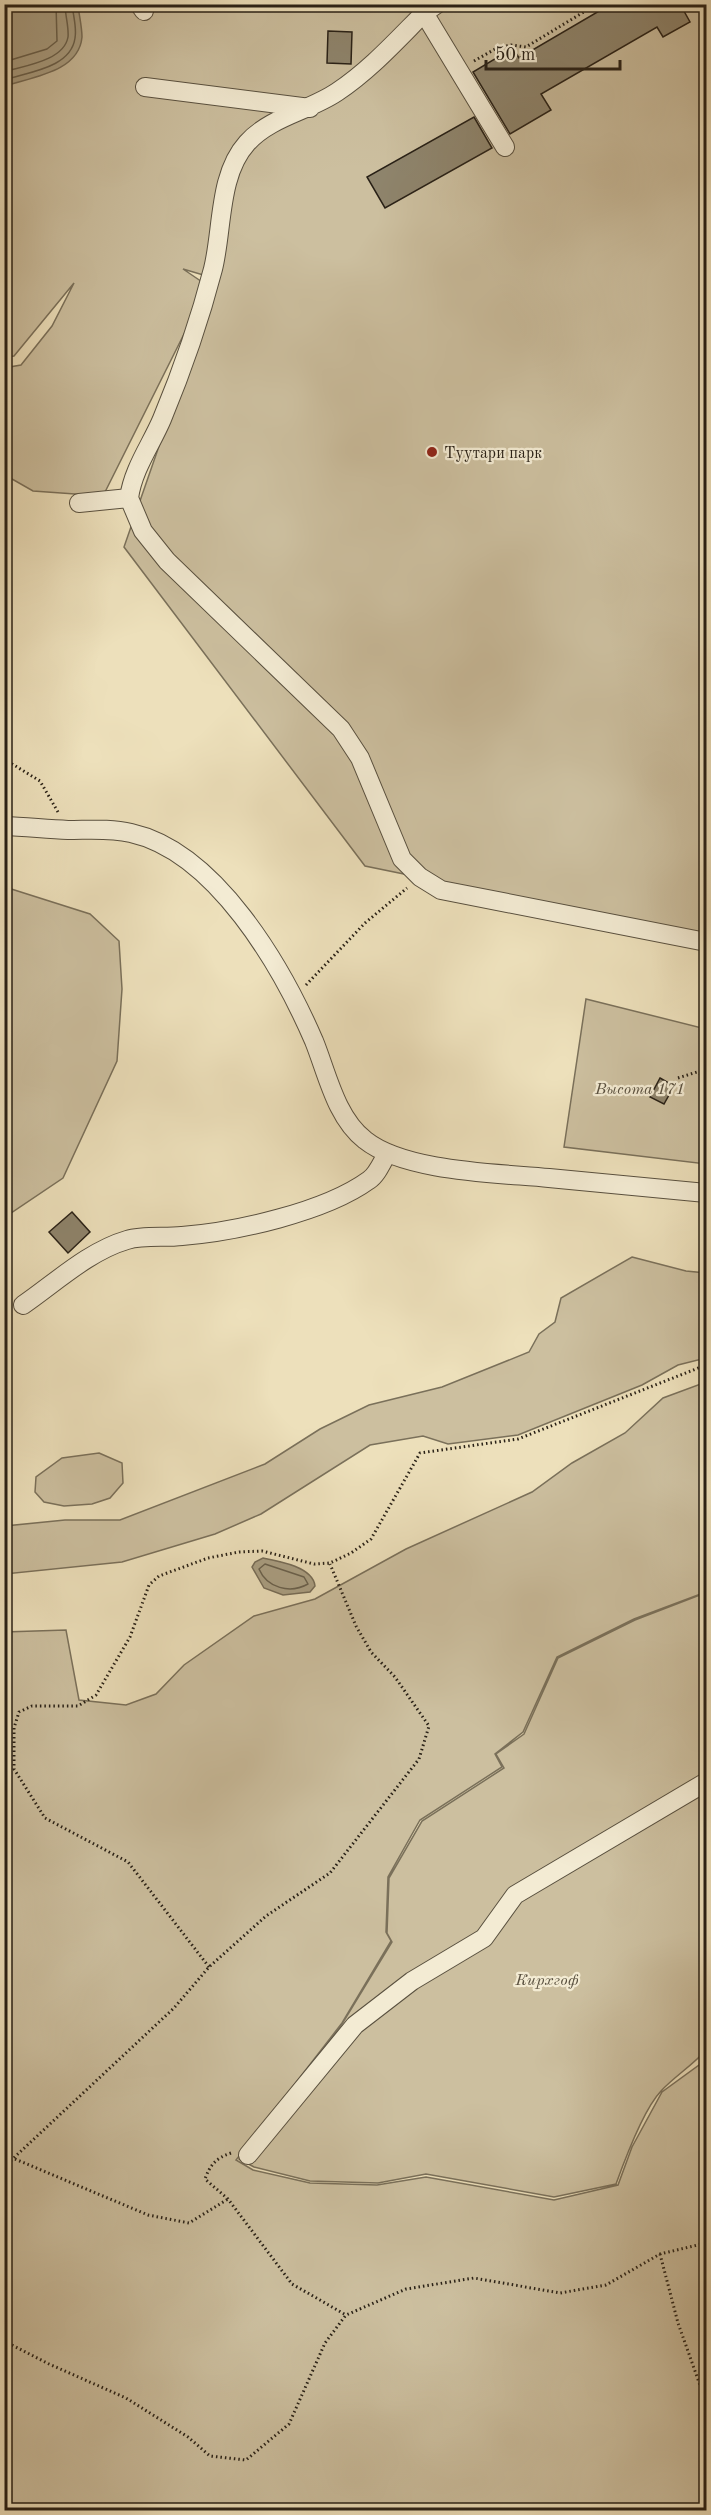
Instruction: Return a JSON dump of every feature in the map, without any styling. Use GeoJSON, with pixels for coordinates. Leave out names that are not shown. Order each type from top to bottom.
{"type":"FeatureCollection","features":[{"type":"Feature","properties":{"kind":"street"},"geometry":{"type":"LineString","coordinates":[[505,147],[458,70],[427,7],[375,64],[312,108],[268,126],[246,143],[232,169],[213,268],[191,340],[162,420],[131,485],[129,498],[143,531],[167,561],[341,729],[360,758],[402,859],[420,877],[441,890],[706,942]]}},
{"type":"Feature","properties":{"kind":"street"},"geometry":{"type":"LineString","coordinates":[[145,87],[312,108]]}},
{"type":"Feature","properties":{"kind":"street"},"geometry":{"type":"LineString","coordinates":[[79,503],[129,498]]}},
{"type":"Feature","properties":{"kind":"street"},"geometry":{"type":"LineString","coordinates":[[4,826],[115,830],[132,833],[167,848],[195,868],[239,911],[257,935],[313,1038],[348,1122],[364,1140],[387,1154],[416,1162],[493,1173],[706,1193]]}},
{"type":"Feature","properties":{"kind":"street"},"geometry":{"type":"LineString","coordinates":[[23,1305],[87,1259],[128,1239],[183,1236],[239,1228],[307,1209],[349,1192],[371,1179],[387,1154]]}},
{"type":"Feature","properties":{"kind":"street"},"geometry":{"type":"LineString","coordinates":[[248,2155],[354,2025],[412,1981],[484,1938],[515,1895],[706,1782]]}},
{"type":"Feature","properties":{"kind":"path"},"geometry":{"type":"LineString","coordinates":[[458,70],[497,48],[511,45],[526,47],[597,4]]}},
{"type":"Feature","properties":{"kind":"path"},"geometry":{"type":"LineString","coordinates":[[4,759],[40,781],[68,830]]}},
{"type":"Feature","properties":{"kind":"path"},"geometry":{"type":"LineString","coordinates":[[293,1000],[365,923],[420,877]]}},
{"type":"Feature","properties":{"kind":"path"},"geometry":{"type":"LineString","coordinates":[[678,1078],[697,1072],[706,1077]]}},
{"type":"Feature","properties":{"kind":"path"},"geometry":{"type":"LineString","coordinates":[[209,1966],[128,1862],[45,1818],[14,1769],[14,1728],[19,1712],[32,1706],[78,1706],[96,1695],[130,1637],[149,1585],[159,1576],[208,1558],[239,1552],[262,1551],[314,1564],[330,1563],[371,1539],[420,1453],[518,1439],[706,1365]]}},
{"type":"Feature","properties":{"kind":"path"},"geometry":{"type":"LineString","coordinates":[[4,2168],[174,2008],[209,1966],[266,1916],[330,1873],[419,1759],[429,1726],[395,1677],[371,1652],[356,1626],[330,1563]]}},
{"type":"Feature","properties":{"kind":"path"},"geometry":{"type":"LineString","coordinates":[[248,2155],[240,2149],[221,2156],[210,2166],[206,2179],[228,2199],[292,2284],[346,2315]]}},
{"type":"Feature","properties":{"kind":"path"},"geometry":{"type":"LineString","coordinates":[[15,2160],[148,2215],[189,2223],[228,2199]]}},
{"type":"Feature","properties":{"kind":"path"},"geometry":{"type":"LineString","coordinates":[[4,2341],[126,2398],[188,2438],[210,2456],[246,2460],[289,2424],[325,2343],[346,2315],[406,2289],[474,2277],[560,2293],[606,2285],[660,2254],[706,2243]]}},
{"type":"Feature","properties":{"kind":"path"},"geometry":{"type":"LineString","coordinates":[[660,2254],[678,2323],[701,2388],[706,2415]]}},
{"type":"Feature","properties":{"kind":"green space","name":"Туутари парк"},"geometry":{"type":"Polygon","coordinates":[[[5,5],[706,5],[706,936],[365,866],[124,547],[217,279],[183,269],[208,286],[103,496],[33,491],[5,475],[4,368],[21,365],[52,326],[74,283],[14,356],[5,357],[5,5]]]}},
{"type":"Feature","properties":{"kind":"green space"},"geometry":{"type":"Polygon","coordinates":[[[5,887],[90,914],[119,941],[122,989],[117,1061],[63,1178],[5,1217],[5,887]]]}},
{"type":"Feature","properties":{"kind":"green space","name":"Высота 171"},"geometry":{"type":"Polygon","coordinates":[[[586,999],[706,1029],[706,1164],[564,1147],[586,999]]]}},
{"type":"Feature","properties":{"kind":"green space"},"geometry":{"type":"Polygon","coordinates":[[[632,1257],[686,1271],[706,1273],[706,1358],[678,1365],[642,1385],[518,1435],[448,1444],[423,1436],[370,1445],[261,1514],[215,1534],[122,1562],[5,1574],[5,1526],[65,1520],[120,1520],[265,1464],[320,1429],[369,1405],[442,1387],[529,1352],[539,1334],[555,1322],[561,1298],[632,1257]]]}},
{"type":"Feature","properties":{"kind":"green space"},"geometry":{"type":"Polygon","coordinates":[[[706,1382],[706,1592],[634,1619],[557,1657],[523,1732],[495,1754],[502,1767],[420,1820],[388,1877],[386,1932],[391,1941],[342,2023],[236,2160],[253,2170],[310,2183],[377,2185],[426,2177],[554,2200],[618,2185],[632,2147],[662,2092],[706,2060],[706,2510],[5,2510],[4,1632],[66,1630],[79,1700],[126,1705],[156,1694],[184,1665],[254,1616],[315,1599],[406,1549],[532,1492],[572,1463],[625,1433],[663,1398],[706,1382]]]}},
{"type":"Feature","properties":{"kind":"green space"},"geometry":{"type":"Polygon","coordinates":[[[99,1453],[122,1463],[123,1483],[110,1498],[92,1504],[64,1506],[44,1502],[35,1492],[36,1477],[62,1458],[99,1453]]]}},
{"type":"Feature","properties":{"kind":"green space","name":"Кирхгоф"},"geometry":{"type":"Polygon","coordinates":[[[705,1593],[706,2050],[655,2099],[624,2161],[616,2184],[554,2197],[426,2174],[378,2183],[310,2181],[254,2167],[239,2159],[342,2024],[392,1942],[387,1933],[389,1878],[422,1821],[504,1768],[496,1754],[524,1734],[558,1658],[635,1620],[705,1593]]]}},
{"type":"Feature","properties":{"kind":"water"},"geometry":{"type":"Polygon","coordinates":[[[5,4],[78,5],[82,29],[79,49],[63,66],[40,76],[5,86],[5,4]]]}},
{"type":"Feature","properties":{"kind":"water"},"geometry":{"type":"Polygon","coordinates":[[[263,1558],[286,1563],[302,1570],[313,1579],[315,1586],[310,1592],[283,1595],[264,1588],[252,1567],[255,1562],[263,1558]]]}},
{"type":"Feature","properties":{"kind":"building"},"geometry":{"type":"Polygon","coordinates":[[[611,4],[680,4],[690,22],[663,37],[657,27],[541,94],[551,110],[510,134],[473,72],[513,48],[519,58],[611,4]]]}},
{"type":"Feature","properties":{"kind":"building"},"geometry":{"type":"Polygon","coordinates":[[[328,31],[352,32],[351,64],[327,63],[328,31]]]}},
{"type":"Feature","properties":{"kind":"building"},"geometry":{"type":"Polygon","coordinates":[[[474,117],[492,148],[385,208],[367,177],[474,117]]]}},
{"type":"Feature","properties":{"kind":"building"},"geometry":{"type":"Polygon","coordinates":[[[660,1078],[674,1086],[664,1104],[650,1097],[660,1078]]]}},
{"type":"Feature","properties":{"kind":"building"},"geometry":{"type":"Polygon","coordinates":[[[72,1212],[90,1232],[68,1253],[49,1232],[72,1212]]]}},
{"type":"Feature","properties":{"kind":"place","name":"Туутари парк"},"geometry":{"type":"Point","coordinates":[432,452]}}]}
